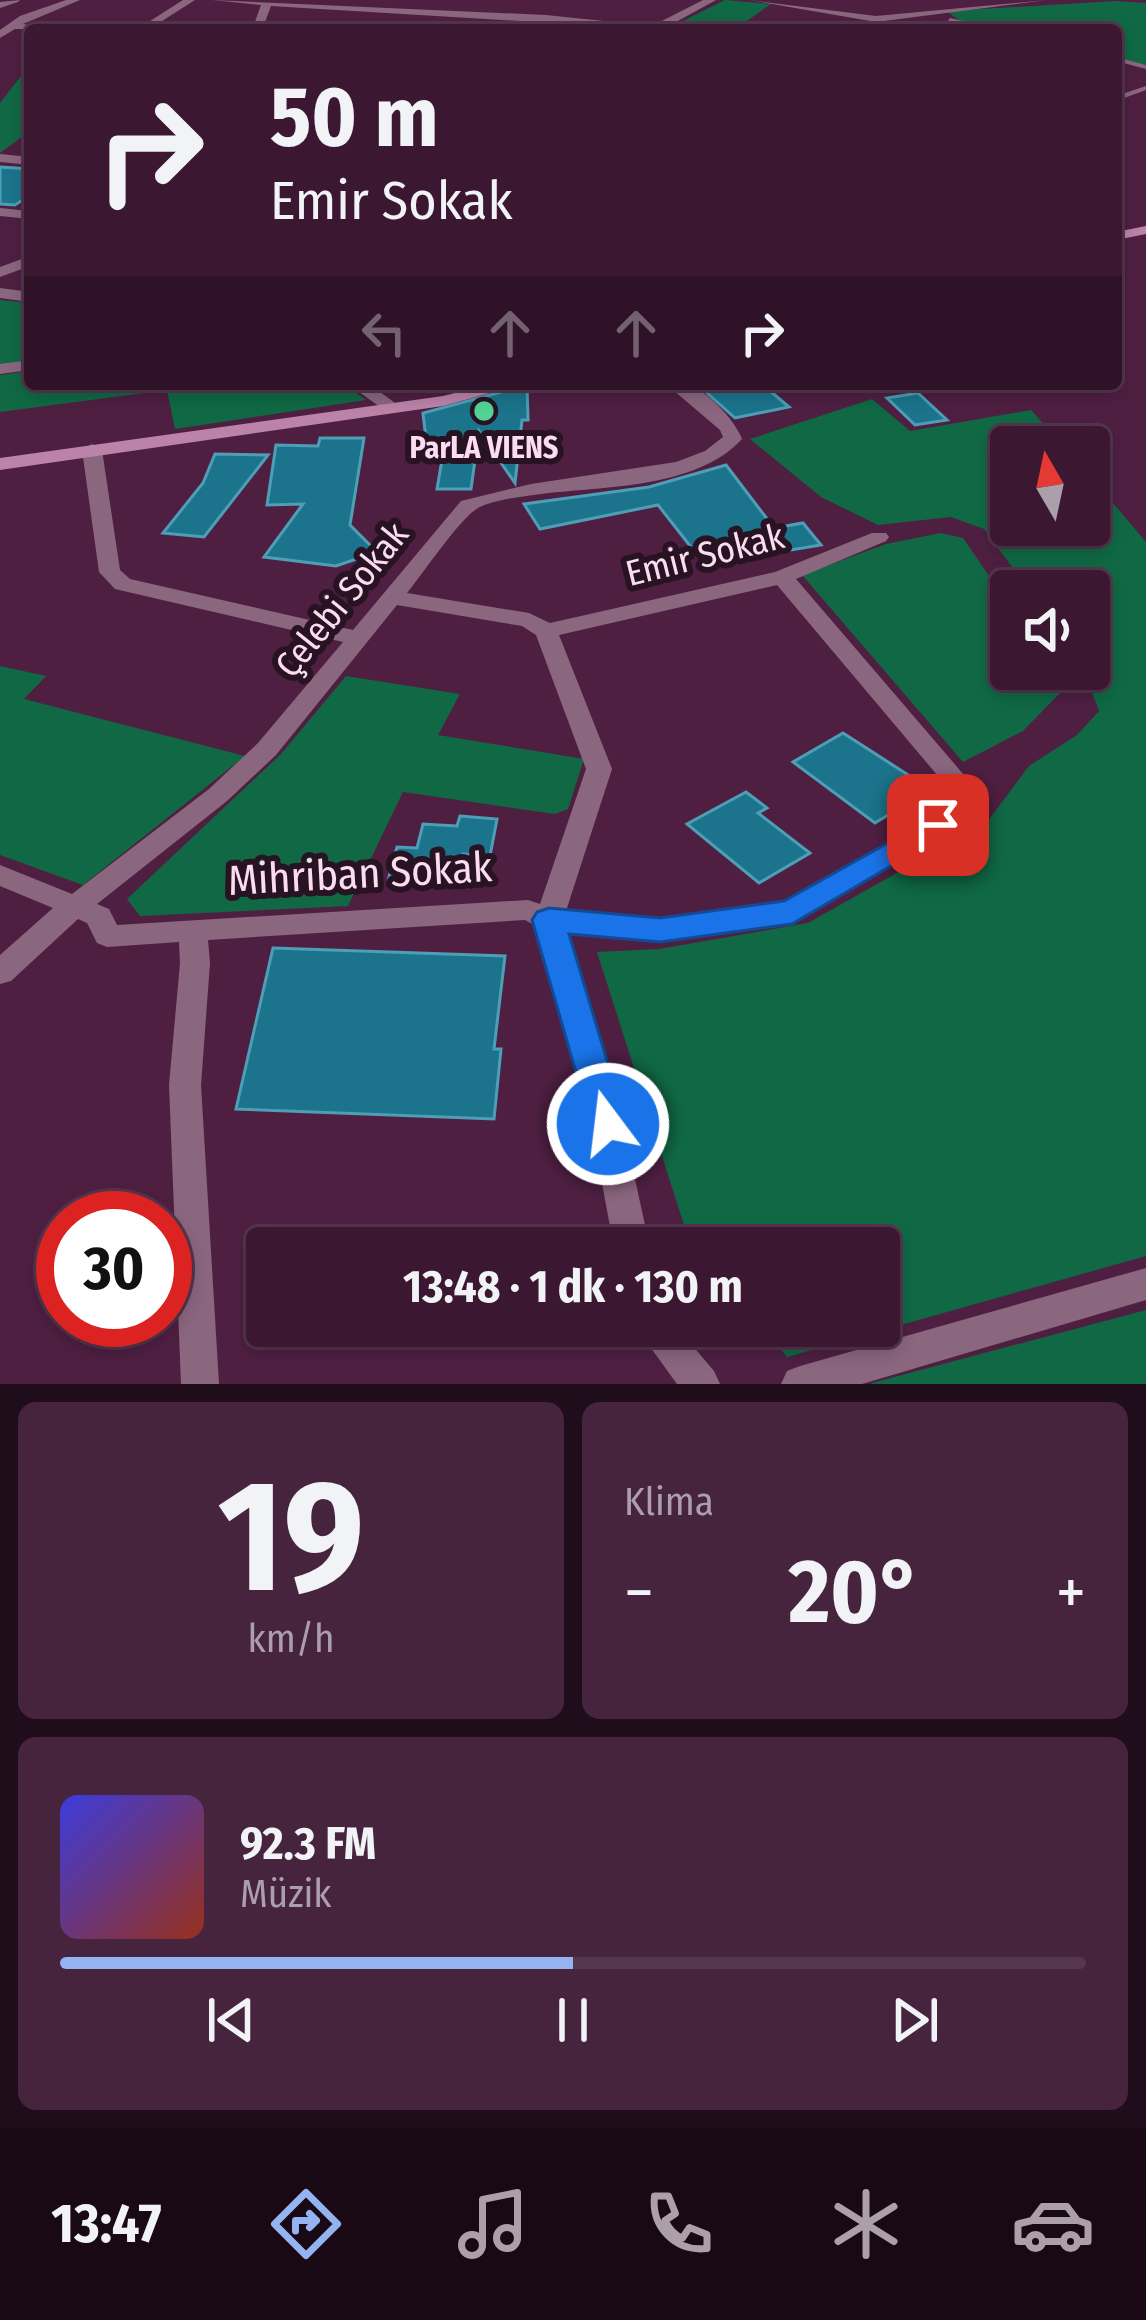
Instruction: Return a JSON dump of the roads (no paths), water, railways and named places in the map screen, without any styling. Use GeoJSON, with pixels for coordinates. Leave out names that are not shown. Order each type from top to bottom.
{"type":"FeatureCollection","features":[{"type":"Feature","properties":{"kind":"street"},"geometry":{"type":"LineString","coordinates":[[0,5],[15,0]]}},
{"type":"Feature","properties":{"kind":"street"},"geometry":{"type":"LineString","coordinates":[[4,30],[75,0]]}},
{"type":"Feature","properties":{"kind":"street"},"geometry":{"type":"LineString","coordinates":[[151,24],[190,0]]}},
{"type":"Feature","properties":{"kind":"street"},"geometry":{"type":"LineString","coordinates":[[217,0],[601,24]]}},
{"type":"Feature","properties":{"kind":"street"},"geometry":{"type":"LineString","coordinates":[[372,8],[385,0]]}},
{"type":"Feature","properties":{"kind":"street"},"geometry":{"type":"LineString","coordinates":[[667,24],[711,0]]}},
{"type":"Feature","properties":{"kind":"street"},"geometry":{"type":"LineString","coordinates":[[754,0],[875,19],[983,3],[1042,0]]}},
{"type":"Feature","properties":{"kind":"street"},"geometry":{"type":"LineString","coordinates":[[546,18],[563,9]]}},
{"type":"Feature","properties":{"kind":"street"},"geometry":{"type":"LineString","coordinates":[[410,24],[422,11]]}},
{"type":"Feature","properties":{"kind":"street"},"geometry":{"type":"LineString","coordinates":[[490,24],[497,15]]}},
{"type":"Feature","properties":{"kind":"street"},"geometry":{"type":"LineString","coordinates":[[366,390],[393,408]]}},
{"type":"Feature","properties":{"kind":"street"},"geometry":{"type":"LineString","coordinates":[[0,464],[393,408],[484,390]]}},
{"type":"Feature","properties":{"kind":"street","name":"Çelebi Sokak"},"geometry":{"type":"LineString","coordinates":[[0,974],[76,906],[218,795],[267,749],[361,639],[453,520],[486,497],[634,475],[712,456],[726,448],[733,439],[729,428],[682,390]]}},
{"type":"Feature","properties":{"kind":"street"},"geometry":{"type":"LineString","coordinates":[[92,450],[110,572],[123,584],[361,639]]}},
{"type":"Feature","properties":{"kind":"street","name":"Emir Sokak"},"geometry":{"type":"LineString","coordinates":[[546,631],[782,577],[879,537]]}},
{"type":"Feature","properties":{"kind":"street"},"geometry":{"type":"LineString","coordinates":[[549,920],[660,930],[792,912],[975,803],[782,577]]}},
{"type":"Feature","properties":{"kind":"street"},"geometry":{"type":"LineString","coordinates":[[394,598],[529,620],[546,631],[598,769],[549,920],[608,1124],[628,1227]]}},
{"type":"Feature","properties":{"kind":"street","name":"Mihriban Sokak"},"geometry":{"type":"LineString","coordinates":[[0,875],[99,916],[107,936],[528,910],[549,920]]}},
{"type":"Feature","properties":{"kind":"street"},"geometry":{"type":"LineString","coordinates":[[192,929],[196,963],[185,1085],[200,1384]]}},
{"type":"Feature","properties":{"kind":"street"},"geometry":{"type":"LineString","coordinates":[[800,1384],[1146,1284]]}},
{"type":"Feature","properties":{"kind":"street"},"geometry":{"type":"LineString","coordinates":[[670,1347],[701,1384]]}},
{"type":"Feature","properties":{"kind":"lane"},"geometry":{"type":"LineString","coordinates":[[950,20],[968,24]]}},
{"type":"Feature","properties":{"kind":"place","name":"ParLA VIENS"},"geometry":{"type":"Point","coordinates":[484,411]}}]}
